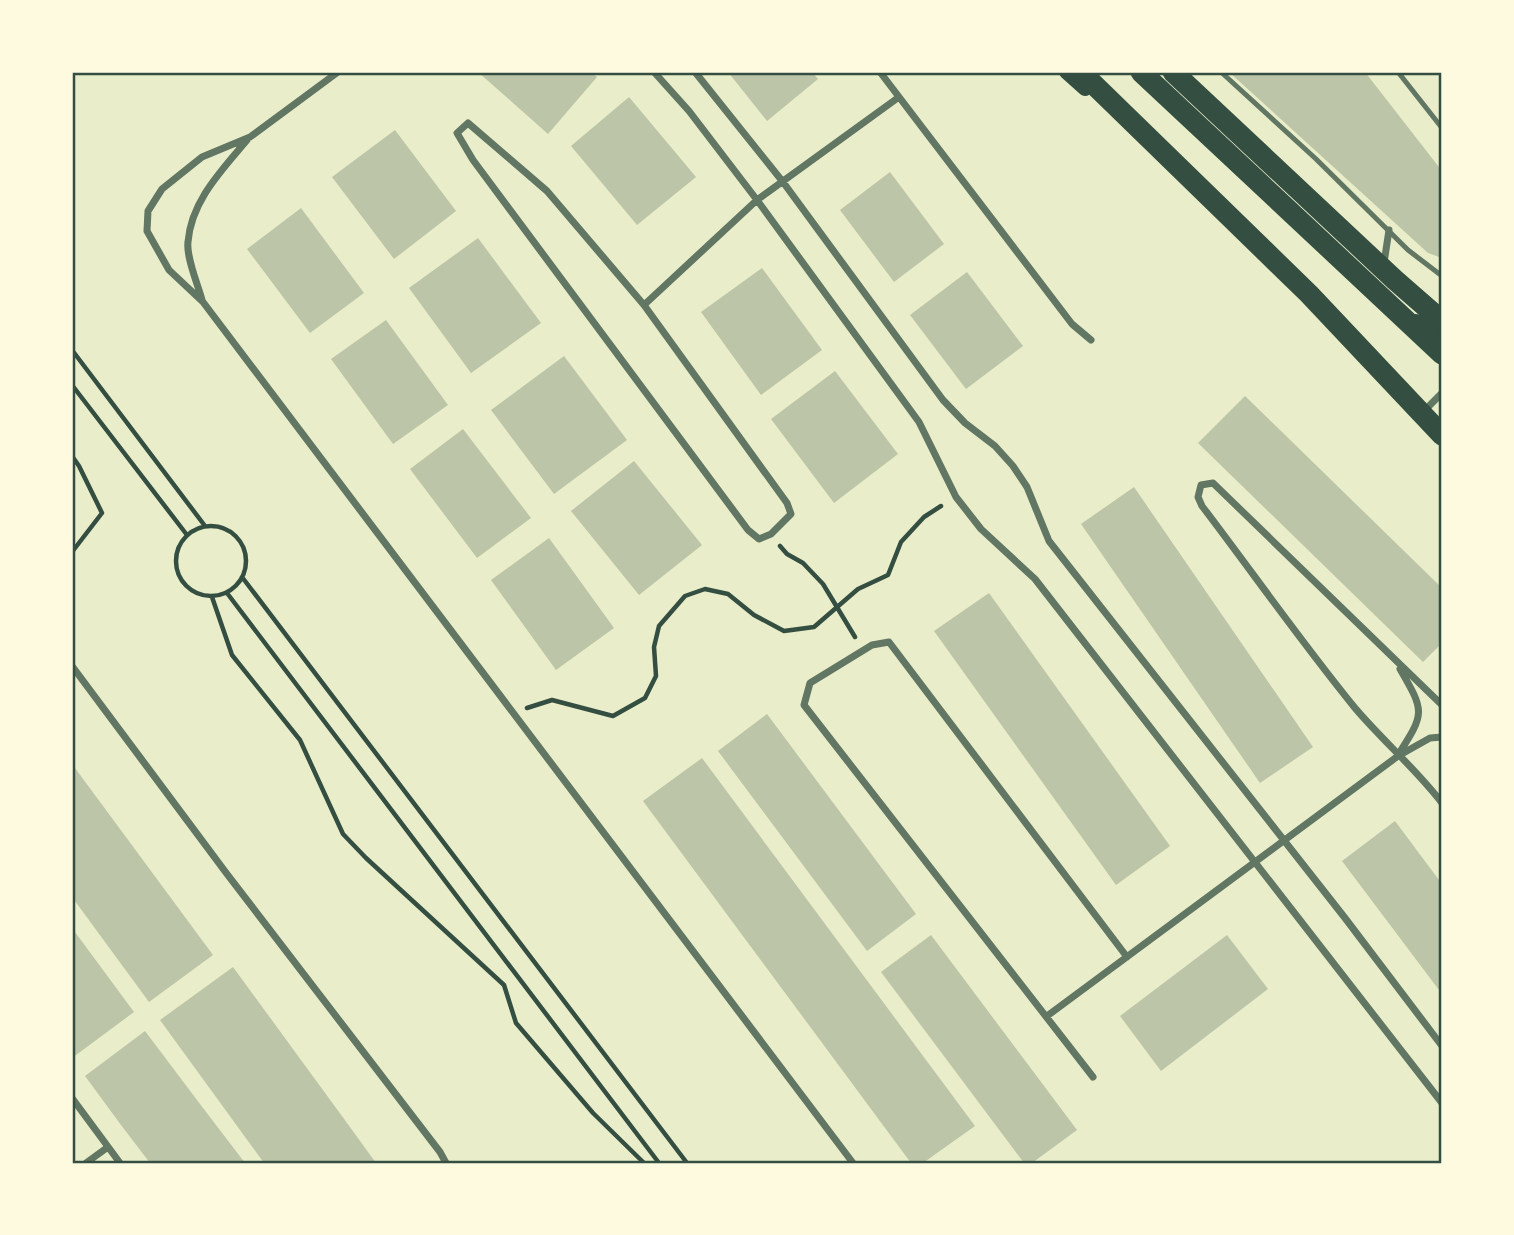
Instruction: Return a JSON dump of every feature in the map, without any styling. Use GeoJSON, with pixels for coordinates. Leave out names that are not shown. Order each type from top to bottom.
{"type":"FeatureCollection","features":[{"type":"Feature","properties":{"kind":"highway"},"geometry":{"type":"LineString","coordinates":[[1081,72],[1309,294],[1442,433]]}},
{"type":"Feature","properties":{"kind":"highway"},"geometry":{"type":"LineString","coordinates":[[1141,72],[1442,356]]}},
{"type":"Feature","properties":{"kind":"highway"},"geometry":{"type":"LineString","coordinates":[[1173,72],[1442,321]]}},
{"type":"Feature","properties":{"kind":"main road"},"geometry":{"type":"LineString","coordinates":[[1066,72],[1442,433]]}},
{"type":"Feature","properties":{"kind":"main road"},"geometry":{"type":"LineString","coordinates":[[1133,72],[1442,356]]}},
{"type":"Feature","properties":{"kind":"main road"},"geometry":{"type":"LineString","coordinates":[[1379,299],[1442,334]]}},
{"type":"Feature","properties":{"kind":"street"},"geometry":{"type":"LineString","coordinates":[[203,302],[187,244],[195,213],[211,182],[250,137],[338,72]]}},
{"type":"Feature","properties":{"kind":"street"},"geometry":{"type":"LineString","coordinates":[[654,72],[690,111],[919,422],[956,497],[981,529],[1035,579],[1442,1103]]}},
{"type":"Feature","properties":{"kind":"street"},"geometry":{"type":"LineString","coordinates":[[695,72],[783,182],[943,400],[965,423],[995,446],[1013,466],[1027,487],[1049,541],[1442,1046]]}},
{"type":"Feature","properties":{"kind":"street"},"geometry":{"type":"LineString","coordinates":[[880,72],[1072,324],[1091,340]]}},
{"type":"Feature","properties":{"kind":"street"},"geometry":{"type":"LineString","coordinates":[[644,305],[757,200],[899,97]]}},
{"type":"Feature","properties":{"kind":"street"},"geometry":{"type":"LineString","coordinates":[[468,122],[547,191],[644,305],[787,503],[791,514],[771,534],[759,539],[748,530],[473,160],[457,133],[468,122]]}},
{"type":"Feature","properties":{"kind":"street"},"geometry":{"type":"LineString","coordinates":[[250,137],[202,158],[162,189],[148,211],[147,231],[169,270],[203,302],[853,1163]]}},
{"type":"Feature","properties":{"kind":"street"},"geometry":{"type":"LineString","coordinates":[[1379,299],[1389,230]]}},
{"type":"Feature","properties":{"kind":"street"},"geometry":{"type":"LineString","coordinates":[[1423,413],[1442,393]]}},
{"type":"Feature","properties":{"kind":"street"},"geometry":{"type":"LineString","coordinates":[[1442,705],[1213,483],[1200,485],[1198,497],[1202,506],[1355,707],[1398,756],[1424,780],[1442,803]]}},
{"type":"Feature","properties":{"kind":"street"},"geometry":{"type":"LineString","coordinates":[[1093,1077],[804,705],[810,683],[864,649],[889,642],[1127,957]]}},
{"type":"Feature","properties":{"kind":"street"},"geometry":{"type":"LineString","coordinates":[[1396,662],[1419,708],[1417,726],[1398,756]]}},
{"type":"Feature","properties":{"kind":"street"},"geometry":{"type":"LineString","coordinates":[[72,666],[446,1163]]}},
{"type":"Feature","properties":{"kind":"street"},"geometry":{"type":"LineString","coordinates":[[1047,1016],[1398,756],[1430,738],[1442,737]]}},
{"type":"Feature","properties":{"kind":"street"},"geometry":{"type":"LineString","coordinates":[[72,1098],[120,1163]]}},
{"type":"Feature","properties":{"kind":"street"},"geometry":{"type":"LineString","coordinates":[[86,1163],[108,1147]]}},
{"type":"Feature","properties":{"kind":"lane"},"geometry":{"type":"LineString","coordinates":[[1220,72],[1316,159],[1408,250],[1442,276]]}},
{"type":"Feature","properties":{"kind":"lane"},"geometry":{"type":"LineString","coordinates":[[1398,72],[1442,128]]}},
{"type":"Feature","properties":{"kind":"path"},"geometry":{"type":"LineString","coordinates":[[72,350],[205,526]]}},
{"type":"Feature","properties":{"kind":"path"},"geometry":{"type":"LineString","coordinates":[[72,386],[187,535]]}},
{"type":"Feature","properties":{"kind":"path"},"geometry":{"type":"LineString","coordinates":[[72,456],[102,513],[72,552]]}},
{"type":"Feature","properties":{"kind":"path"},"geometry":{"type":"LineString","coordinates":[[513,713],[552,700],[612,716],[645,698],[656,676],[654,647],[659,626],[685,596],[705,589],[728,594],[754,615],[784,631],[814,627],[858,589],[888,575],[901,542],[923,517],[956,497]]}},
{"type":"Feature","properties":{"kind":"path"},"geometry":{"type":"LineString","coordinates":[[205,526],[217,526],[231,532],[242,543],[247,562],[243,577],[227,593],[212,597],[200,595],[188,588],[177,572],[176,557],[179,545],[187,535],[205,526]]}},
{"type":"Feature","properties":{"kind":"path"},"geometry":{"type":"LineString","coordinates":[[771,534],[787,554],[803,563],[823,584],[864,649]]}},
{"type":"Feature","properties":{"kind":"path"},"geometry":{"type":"LineString","coordinates":[[243,577],[687,1163]]}},
{"type":"Feature","properties":{"kind":"path"},"geometry":{"type":"LineString","coordinates":[[227,593],[659,1163]]}},
{"type":"Feature","properties":{"kind":"path"},"geometry":{"type":"LineString","coordinates":[[212,597],[232,655],[300,740],[343,834],[504,985],[516,1023],[593,1112],[644,1163]]}},
{"type":"Feature","properties":{"kind":"building"},"geometry":{"type":"Polygon","coordinates":[[[478,72],[591,72],[597,77],[548,134],[478,72]]]}},
{"type":"Feature","properties":{"kind":"building"},"geometry":{"type":"Polygon","coordinates":[[[728,72],[812,72],[818,79],[767,121],[728,72]]]}},
{"type":"Feature","properties":{"kind":"building"},"geometry":{"type":"Polygon","coordinates":[[[1229,72],[1365,72],[1442,171],[1442,258],[1428,253],[1229,72]]]}},
{"type":"Feature","properties":{"kind":"building"},"geometry":{"type":"Polygon","coordinates":[[[629,97],[696,177],[637,225],[571,146],[629,97]]]}},
{"type":"Feature","properties":{"kind":"building"},"geometry":{"type":"Polygon","coordinates":[[[395,130],[456,211],[394,259],[332,177],[395,130]]]}},
{"type":"Feature","properties":{"kind":"building"},"geometry":{"type":"Polygon","coordinates":[[[890,172],[944,244],[894,282],[840,210],[890,172]]]}},
{"type":"Feature","properties":{"kind":"building"},"geometry":{"type":"Polygon","coordinates":[[[301,208],[364,293],[310,333],[247,249],[301,208]]]}},
{"type":"Feature","properties":{"kind":"building"},"geometry":{"type":"Polygon","coordinates":[[[478,238],[541,323],[471,373],[409,288],[478,238]]]}},
{"type":"Feature","properties":{"kind":"building"},"geometry":{"type":"Polygon","coordinates":[[[762,268],[822,350],[761,395],[701,312],[762,268]]]}},
{"type":"Feature","properties":{"kind":"building"},"geometry":{"type":"Polygon","coordinates":[[[967,272],[1023,346],[966,389],[910,315],[967,272]]]}},
{"type":"Feature","properties":{"kind":"building"},"geometry":{"type":"Polygon","coordinates":[[[386,320],[448,405],[393,444],[331,359],[386,320]]]}},
{"type":"Feature","properties":{"kind":"building"},"geometry":{"type":"Polygon","coordinates":[[[564,356],[627,440],[554,494],[491,410],[564,356]]]}},
{"type":"Feature","properties":{"kind":"building"},"geometry":{"type":"Polygon","coordinates":[[[835,371],[898,454],[834,503],[771,419],[835,371]]]}},
{"type":"Feature","properties":{"kind":"building"},"geometry":{"type":"Polygon","coordinates":[[[1245,396],[1442,588],[1442,643],[1423,662],[1198,443],[1245,396]]]}},
{"type":"Feature","properties":{"kind":"building"},"geometry":{"type":"Polygon","coordinates":[[[463,429],[531,518],[477,558],[410,469],[463,429]]]}},
{"type":"Feature","properties":{"kind":"building"},"geometry":{"type":"Polygon","coordinates":[[[634,461],[702,545],[639,595],[571,511],[634,461]]]}},
{"type":"Feature","properties":{"kind":"building"},"geometry":{"type":"Polygon","coordinates":[[[1134,487],[1313,747],[1260,783],[1081,524],[1134,487]]]}},
{"type":"Feature","properties":{"kind":"building"},"geometry":{"type":"Polygon","coordinates":[[[549,538],[614,628],[556,670],[491,580],[549,538]]]}},
{"type":"Feature","properties":{"kind":"building"},"geometry":{"type":"Polygon","coordinates":[[[989,593],[1170,846],[1116,885],[934,631],[989,593]]]}},
{"type":"Feature","properties":{"kind":"building"},"geometry":{"type":"Polygon","coordinates":[[[767,714],[916,914],[867,951],[718,751],[767,714]]]}},
{"type":"Feature","properties":{"kind":"building"},"geometry":{"type":"Polygon","coordinates":[[[702,758],[975,1126],[923,1163],[911,1163],[643,801],[702,758]]]}},
{"type":"Feature","properties":{"kind":"building"},"geometry":{"type":"Polygon","coordinates":[[[72,764],[213,955],[149,1002],[72,897],[72,764]]]}},
{"type":"Feature","properties":{"kind":"building"},"geometry":{"type":"Polygon","coordinates":[[[1395,821],[1442,884],[1442,994],[1342,861],[1395,821]]]}},
{"type":"Feature","properties":{"kind":"building"},"geometry":{"type":"Polygon","coordinates":[[[72,928],[134,1012],[72,1058],[72,928]]]}},
{"type":"Feature","properties":{"kind":"building"},"geometry":{"type":"Polygon","coordinates":[[[931,935],[1077,1130],[1032,1163],[1024,1163],[881,972],[931,935]]]}},
{"type":"Feature","properties":{"kind":"building"},"geometry":{"type":"Polygon","coordinates":[[[1227,935],[1268,989],[1161,1071],[1120,1016],[1227,935]]]}},
{"type":"Feature","properties":{"kind":"building"},"geometry":{"type":"Polygon","coordinates":[[[233,967],[376,1163],[264,1163],[160,1020],[233,967]]]}},
{"type":"Feature","properties":{"kind":"building"},"geometry":{"type":"Polygon","coordinates":[[[145,1031],[245,1163],[150,1163],[121,1125],[85,1076],[145,1031]]]}}]}
